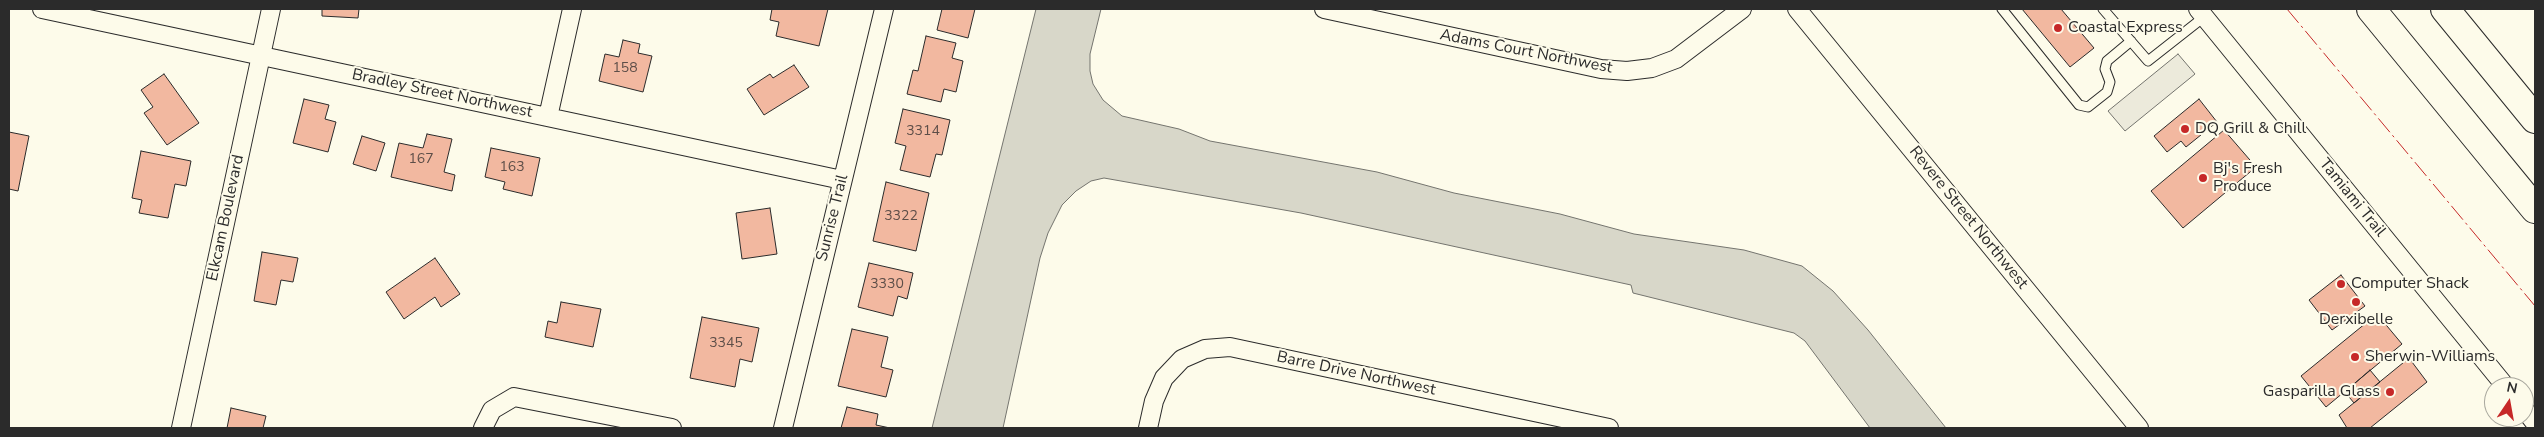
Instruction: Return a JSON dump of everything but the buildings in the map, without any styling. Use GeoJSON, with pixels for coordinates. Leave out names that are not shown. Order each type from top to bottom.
{"type":"FeatureCollection","features":[{"type":"Feature","properties":{"kind":"main road"},"geometry":{"type":"LineString","coordinates":[[2372,9],[2535,209]]}},
{"type":"Feature","properties":{"kind":"main road"},"geometry":{"type":"LineString","coordinates":[[2445,9],[2535,119]]}},
{"type":"Feature","properties":{"kind":"street","name":"Bradley Street Northwest"},"geometry":{"type":"LineString","coordinates":[[42,9],[842,180]]}},
{"type":"Feature","properties":{"kind":"street","name":"Elkcam Boulevard"},"geometry":{"type":"LineString","coordinates":[[180,428],[271,9]]}},
{"type":"Feature","properties":{"kind":"street"},"geometry":{"type":"LineString","coordinates":[[548,117],[572,9]]}},
{"type":"Feature","properties":{"kind":"street","name":"Sunrise Trail"},"geometry":{"type":"LineString","coordinates":[[782,428],[884,9]]}},
{"type":"Feature","properties":{"kind":"street","name":"Adams Court Northwest"},"geometry":{"type":"LineString","coordinates":[[1324,9],[1602,69],[1627,71],[1652,68],[1676,59],[1742,9]]}},
{"type":"Feature","properties":{"kind":"street","name":"Revere Street Northwest"},"geometry":{"type":"LineString","coordinates":[[1797,9],[2139,428]]}},
{"type":"Feature","properties":{"kind":"street","name":"Tamiami Trail"},"geometry":{"type":"LineString","coordinates":[[2201,13],[2498,377]]}},
{"type":"Feature","properties":{"kind":"street","name":"Barre Drive Northwest"},"geometry":{"type":"LineString","coordinates":[[1148,428],[1154,401],[1164,378],[1182,359],[1205,349],[1230,347],[1609,428]]}},
{"type":"Feature","properties":{"kind":"street"},"geometry":{"type":"LineString","coordinates":[[483,428],[492,410],[514,397],[672,428]]}},
{"type":"Feature","properties":{"kind":"lane"},"geometry":{"type":"LineString","coordinates":[[2002,9],[2079,104],[2088,108],[2107,92],[2110,82],[2105,68],[2107,61],[2131,40]]}},
{"type":"Feature","properties":{"kind":"lane"},"geometry":{"type":"LineString","coordinates":[[2103,9],[2148,61],[2201,13]]}},
{"type":"Feature","properties":{"kind":"shaded area"},"geometry":{"type":"Polygon","coordinates":[[[1036,9],[1101,9],[1090,54],[1090,71],[1093,84],[1103,100],[1122,116],[1179,129],[1210,141],[1377,172],[1454,193],[1560,214],[1634,234],[1744,250],[1802,266],[1833,291],[1868,330],[1946,428],[1870,428],[1805,341],[1794,333],[1633,293],[1631,285],[1301,213],[1104,178],[1091,181],[1076,191],[1062,205],[1048,233],[1040,258],[1003,428],[932,428],[1036,9]]]}},
{"type":"Feature","properties":{"kind":"shaded area"},"geometry":{"type":"Polygon","coordinates":[[[2178,54],[2195,74],[2125,131],[2108,111],[2178,54]]]}},
{"type":"Feature","properties":{"kind":"power"},"geometry":{"type":"LineString","coordinates":[[2287,9],[2535,306]]}},
{"type":"Feature","properties":{"kind":"place","name":"Coastal Express"},"geometry":{"type":"Point","coordinates":[2058,28]}},
{"type":"Feature","properties":{"kind":"place","name":"DQ Grill & Chill"},"geometry":{"type":"Point","coordinates":[2185,129]}},
{"type":"Feature","properties":{"kind":"place","name":"Bj's Fresh Produce"},"geometry":{"type":"Point","coordinates":[2203,178]}},
{"type":"Feature","properties":{"kind":"place","name":"Computer Shack"},"geometry":{"type":"Point","coordinates":[2341,284]}},
{"type":"Feature","properties":{"kind":"place","name":"Derxibelle"},"geometry":{"type":"Point","coordinates":[2356,302]}},
{"type":"Feature","properties":{"kind":"place","name":"Sherwin-Williams"},"geometry":{"type":"Point","coordinates":[2355,357]}},
{"type":"Feature","properties":{"kind":"place","name":"Gasparilla Glass"},"geometry":{"type":"Point","coordinates":[2390,392]}}]}
